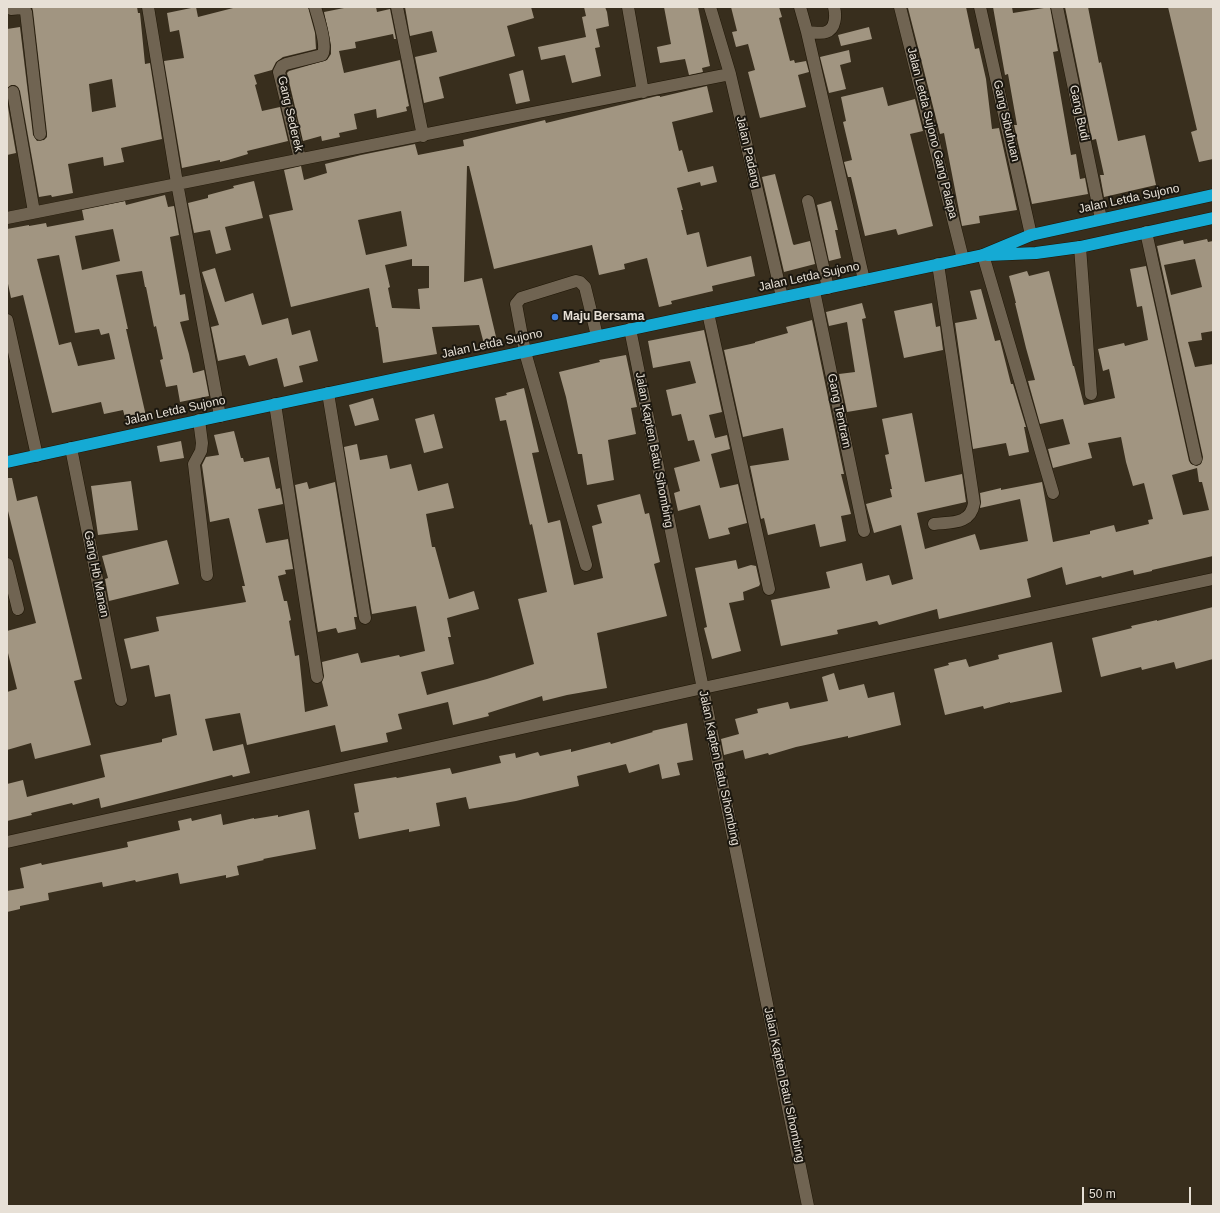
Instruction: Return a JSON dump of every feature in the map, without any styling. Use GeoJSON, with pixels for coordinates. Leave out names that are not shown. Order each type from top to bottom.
{"type":"FeatureCollection","features":[{"type":"Feature","properties":{"kind":"highway","name":"Jalan Letda Sujono"},"geometry":{"type":"LineString","coordinates":[[7,462],[274,404],[983,255],[1031,235],[1213,195]]}},
{"type":"Feature","properties":{"kind":"highway","name":"Jalan Letda Sujono"},"geometry":{"type":"LineString","coordinates":[[983,255],[998,256],[1036,253],[1080,247],[1213,218]]}},
{"type":"Feature","properties":{"kind":"highway"},"geometry":{"type":"LineString","coordinates":[[1031,235],[1036,253]]}},
{"type":"Feature","properties":{"kind":"street"},"geometry":{"type":"LineString","coordinates":[[8,7],[11,9],[22,8],[26,12],[40,134]]}},
{"type":"Feature","properties":{"kind":"street"},"geometry":{"type":"LineString","coordinates":[[148,7],[177,183],[220,416]]}},
{"type":"Feature","properties":{"kind":"street","name":"Gang Sederek"},"geometry":{"type":"LineString","coordinates":[[300,159],[280,72],[282,66],[286,64],[322,56],[324,53],[316,7]]}},
{"type":"Feature","properties":{"kind":"street"},"geometry":{"type":"LineString","coordinates":[[397,7],[423,136]]}},
{"type":"Feature","properties":{"kind":"street"},"geometry":{"type":"LineString","coordinates":[[628,7],[643,92]]}},
{"type":"Feature","properties":{"kind":"street","name":"Jalan Padang"},"geometry":{"type":"LineString","coordinates":[[710,7],[730,74],[782,298]]}},
{"type":"Feature","properties":{"kind":"street"},"geometry":{"type":"LineString","coordinates":[[800,7],[864,280]]}},
{"type":"Feature","properties":{"kind":"street"},"geometry":{"type":"LineString","coordinates":[[807,32],[825,33],[829,30],[836,20],[834,7]]}},
{"type":"Feature","properties":{"kind":"street","name":"Jalan Letda Sujono Gang Palapa"},"geometry":{"type":"LineString","coordinates":[[900,7],[963,259]]}},
{"type":"Feature","properties":{"kind":"street","name":"Gang Sibuhuan"},"geometry":{"type":"LineString","coordinates":[[980,7],[1031,235]]}},
{"type":"Feature","properties":{"kind":"street","name":"Gang Budi"},"geometry":{"type":"LineString","coordinates":[[1056,7],[1101,219]]}},
{"type":"Feature","properties":{"kind":"street"},"geometry":{"type":"LineString","coordinates":[[7,218],[730,74]]}},
{"type":"Feature","properties":{"kind":"street"},"geometry":{"type":"LineString","coordinates":[[34,88],[10,92],[34,212]]}},
{"type":"Feature","properties":{"kind":"street"},"geometry":{"type":"LineString","coordinates":[[808,201],[828,288]]}},
{"type":"Feature","properties":{"kind":"street"},"geometry":{"type":"LineString","coordinates":[[1146,232],[1196,459]]}},
{"type":"Feature","properties":{"kind":"street"},"geometry":{"type":"LineString","coordinates":[[1080,247],[1091,394]]}},
{"type":"Feature","properties":{"kind":"street"},"geometry":{"type":"LineString","coordinates":[[983,255],[1052,493]]}},
{"type":"Feature","properties":{"kind":"street"},"geometry":{"type":"LineString","coordinates":[[934,524],[962,521],[971,512],[974,503],[938,264]]}},
{"type":"Feature","properties":{"kind":"street"},"geometry":{"type":"LineString","coordinates":[[586,565],[525,352],[516,307],[518,301],[521,298],[576,281],[582,284],[585,288],[597,336]]}},
{"type":"Feature","properties":{"kind":"street","name":"Gang Tentram"},"geometry":{"type":"LineString","coordinates":[[814,291],[864,530]]}},
{"type":"Feature","properties":{"kind":"street"},"geometry":{"type":"LineString","coordinates":[[708,313],[769,589]]}},
{"type":"Feature","properties":{"kind":"street"},"geometry":{"type":"LineString","coordinates":[[7,320],[37,456]]}},
{"type":"Feature","properties":{"kind":"street","name":"Jalan Kapten Batu Sihombing"},"geometry":{"type":"LineString","coordinates":[[630,330],[808,1206]]}},
{"type":"Feature","properties":{"kind":"street"},"geometry":{"type":"LineString","coordinates":[[328,393],[365,618]]}},
{"type":"Feature","properties":{"kind":"street"},"geometry":{"type":"LineString","coordinates":[[274,404],[317,677]]}},
{"type":"Feature","properties":{"kind":"street"},"geometry":{"type":"LineString","coordinates":[[199,420],[202,443],[201,451],[194,464],[207,575]]}},
{"type":"Feature","properties":{"kind":"street","name":"Gang Hb Manan"},"geometry":{"type":"LineString","coordinates":[[71,448],[121,700]]}},
{"type":"Feature","properties":{"kind":"street"},"geometry":{"type":"LineString","coordinates":[[7,564],[18,609]]}},
{"type":"Feature","properties":{"kind":"street"},"geometry":{"type":"LineString","coordinates":[[7,842],[703,688],[1213,579]]}},
{"type":"Feature","properties":{"kind":"building"},"geometry":{"type":"Polygon","coordinates":[[[32,7],[137,7],[138,13],[140,13],[145,64],[150,63],[162,139],[121,148],[124,162],[104,166],[103,157],[68,164],[73,193],[52,197],[51,195],[39,197],[20,91],[15,85],[11,85],[7,88],[7,29],[20,27],[33,135],[37,141],[44,140],[47,137],[47,133],[32,7]],[[112,79],[89,84],[92,112],[116,107],[112,79]]]}},
{"type":"Feature","properties":{"kind":"building"},"geometry":{"type":"Polygon","coordinates":[[[196,7],[198,17],[237,7],[308,7],[315,33],[316,49],[283,57],[276,62],[272,70],[254,75],[262,111],[280,107],[288,141],[247,151],[248,154],[228,160],[220,162],[220,160],[182,168],[164,61],[184,58],[179,30],[170,32],[167,13],[196,7]]]}},
{"type":"Feature","properties":{"kind":"building"},"geometry":{"type":"Polygon","coordinates":[[[349,7],[376,7],[377,12],[390,9],[396,39],[394,39],[393,34],[355,42],[356,48],[339,51],[344,73],[400,60],[409,106],[406,107],[407,111],[377,118],[376,109],[354,114],[357,129],[339,133],[340,137],[322,141],[321,136],[303,141],[287,73],[289,71],[327,60],[331,54],[331,45],[324,12],[349,7]]]}},
{"type":"Feature","properties":{"kind":"building"},"geometry":{"type":"Polygon","coordinates":[[[405,7],[531,7],[534,18],[507,26],[515,56],[439,77],[444,98],[424,103],[415,57],[437,52],[432,31],[410,36],[405,7]]]}},
{"type":"Feature","properties":{"kind":"building"},"geometry":{"type":"Polygon","coordinates":[[[584,7],[605,7],[609,26],[596,29],[600,47],[595,48],[601,76],[572,83],[565,55],[541,60],[538,47],[586,37],[582,17],[586,16],[584,7]]]}},
{"type":"Feature","properties":{"kind":"building"},"geometry":{"type":"Polygon","coordinates":[[[664,7],[698,7],[710,66],[702,68],[703,72],[689,75],[685,59],[660,63],[657,47],[671,44],[664,7]]]}},
{"type":"Feature","properties":{"kind":"building"},"geometry":{"type":"Polygon","coordinates":[[[731,7],[779,7],[782,17],[779,18],[790,61],[794,60],[795,63],[806,61],[809,72],[798,75],[806,107],[760,118],[748,72],[755,70],[748,44],[736,47],[732,32],[737,31],[731,7]]]}},
{"type":"Feature","properties":{"kind":"building"},"geometry":{"type":"Polygon","coordinates":[[[966,7],[975,49],[979,48],[986,79],[992,129],[999,128],[1017,210],[979,216],[980,223],[962,226],[944,133],[940,134],[908,8],[966,7]]]}},
{"type":"Feature","properties":{"kind":"building"},"geometry":{"type":"Polygon","coordinates":[[[993,7],[1012,7],[1013,13],[1050,7],[1058,51],[1053,52],[1071,155],[1076,154],[1080,179],[1085,178],[1088,194],[1032,204],[1014,125],[1017,125],[1008,74],[1005,75],[993,7]]]}},
{"type":"Feature","properties":{"kind":"building"},"geometry":{"type":"Polygon","coordinates":[[[1065,7],[1088,7],[1099,63],[1101,62],[1118,141],[1145,135],[1156,185],[1104,197],[1100,175],[1104,175],[1096,139],[1092,140],[1065,7]]]}},
{"type":"Feature","properties":{"kind":"building"},"geometry":{"type":"Polygon","coordinates":[[[1168,7],[1213,7],[1213,159],[1199,162],[1191,132],[1197,130],[1168,7]]]}},
{"type":"Feature","properties":{"kind":"building"},"geometry":{"type":"Polygon","coordinates":[[[869,27],[872,39],[841,46],[838,35],[869,27]]]}},
{"type":"Feature","properties":{"kind":"building"},"geometry":{"type":"Polygon","coordinates":[[[849,50],[851,62],[840,65],[846,89],[829,93],[820,57],[849,50]]]}},
{"type":"Feature","properties":{"kind":"building"},"geometry":{"type":"Polygon","coordinates":[[[523,70],[530,101],[516,104],[509,74],[523,70]]]}},
{"type":"Feature","properties":{"kind":"building"},"geometry":{"type":"Polygon","coordinates":[[[707,86],[713,112],[672,122],[679,151],[682,150],[688,172],[713,166],[717,182],[701,186],[700,182],[677,188],[683,210],[681,210],[687,235],[699,232],[707,267],[751,256],[755,276],[712,286],[713,291],[671,301],[672,304],[659,307],[647,258],[624,264],[625,269],[599,275],[592,245],[494,269],[469,166],[467,166],[464,282],[482,278],[497,341],[484,344],[479,325],[432,327],[437,354],[383,363],[378,327],[376,327],[369,288],[291,307],[269,215],[293,210],[284,170],[301,166],[304,180],[327,173],[325,164],[361,155],[415,144],[418,155],[464,146],[463,140],[545,120],[546,123],[657,96],[660,97],[707,86]],[[401,211],[358,220],[366,255],[407,246],[401,211]],[[412,259],[385,265],[390,287],[388,288],[392,308],[420,309],[418,289],[429,288],[429,266],[412,266],[412,259]]]}},
{"type":"Feature","properties":{"kind":"building"},"geometry":{"type":"Polygon","coordinates":[[[883,87],[888,106],[915,99],[923,131],[910,134],[933,226],[898,235],[896,229],[865,236],[851,177],[848,177],[844,162],[852,160],[843,122],[846,121],[841,97],[883,87]]]}},
{"type":"Feature","properties":{"kind":"building"},"geometry":{"type":"Polygon","coordinates":[[[7,101],[16,153],[7,155],[7,101]]]}},
{"type":"Feature","properties":{"kind":"building"},"geometry":{"type":"Polygon","coordinates":[[[775,174],[793,244],[810,241],[815,264],[784,272],[762,177],[775,174]]]}},
{"type":"Feature","properties":{"kind":"building"},"geometry":{"type":"Polygon","coordinates":[[[254,181],[263,218],[225,227],[231,250],[216,254],[210,230],[194,233],[188,203],[208,198],[208,195],[234,188],[233,186],[254,181]]]}},
{"type":"Feature","properties":{"kind":"building"},"geometry":{"type":"Polygon","coordinates":[[[165,195],[168,207],[174,206],[179,235],[170,237],[180,295],[185,294],[189,320],[180,322],[193,373],[204,370],[209,396],[180,402],[177,385],[166,387],[160,360],[163,359],[156,326],[154,327],[142,271],[116,275],[128,329],[126,329],[146,416],[126,421],[123,410],[104,414],[101,402],[52,413],[23,295],[11,298],[7,279],[7,229],[46,223],[47,227],[84,220],[82,210],[125,201],[126,205],[165,195]],[[113,229],[75,236],[82,270],[120,261],[113,229]],[[59,255],[37,259],[59,345],[71,342],[78,366],[115,359],[109,333],[101,335],[99,329],[75,333],[59,255]]]}},
{"type":"Feature","properties":{"kind":"building"},"geometry":{"type":"Polygon","coordinates":[[[831,201],[838,230],[835,230],[841,258],[829,261],[817,205],[831,201]]]}},
{"type":"Feature","properties":{"kind":"building"},"geometry":{"type":"Polygon","coordinates":[[[1207,239],[1208,242],[1213,241],[1213,331],[1201,333],[1202,340],[1188,342],[1195,367],[1213,364],[1213,556],[1134,575],[1133,570],[1066,585],[1062,567],[1027,579],[1031,597],[939,619],[937,609],[879,625],[877,621],[837,630],[838,634],[781,646],[771,600],[830,588],[826,572],[862,563],[866,581],[889,575],[892,585],[913,579],[901,525],[874,533],[866,504],[892,497],[890,489],[892,489],[885,455],[889,454],[882,419],[912,413],[925,482],[962,474],[966,502],[917,513],[925,549],[975,534],[980,550],[1028,541],[1020,499],[980,508],[980,493],[1001,488],[1001,490],[1042,482],[1053,542],[1090,534],[1090,531],[1114,525],[1116,532],[1149,524],[1148,520],[1153,519],[1144,483],[1133,486],[1121,437],[1088,443],[1092,458],[1053,468],[1048,449],[1070,444],[1063,419],[1040,424],[1028,381],[1035,380],[1009,276],[1027,271],[1029,276],[1049,271],[1084,405],[1115,398],[1109,369],[1103,371],[1098,349],[1124,343],[1125,346],[1148,340],[1142,306],[1137,307],[1130,269],[1146,266],[1189,461],[1191,464],[1197,466],[1201,464],[1203,457],[1157,246],[1183,240],[1184,244],[1207,239]],[[1195,259],[1164,265],[1171,295],[1202,287],[1195,259]],[[1197,468],[1172,475],[1183,515],[1209,510],[1202,482],[1199,482],[1197,468]]]}},
{"type":"Feature","properties":{"kind":"building"},"geometry":{"type":"Polygon","coordinates":[[[215,268],[225,302],[253,293],[262,325],[288,318],[292,335],[310,330],[318,361],[299,366],[303,382],[284,387],[277,358],[249,366],[245,355],[218,361],[211,327],[219,325],[202,272],[215,268]]]}},
{"type":"Feature","properties":{"kind":"building"},"geometry":{"type":"Polygon","coordinates":[[[981,289],[995,341],[1000,340],[1011,384],[1013,384],[1026,427],[1024,427],[1029,452],[1009,456],[1006,443],[973,449],[955,323],[977,319],[970,291],[981,289]]]}},
{"type":"Feature","properties":{"kind":"building"},"geometry":{"type":"Polygon","coordinates":[[[862,303],[866,318],[862,319],[877,407],[847,412],[839,374],[855,372],[847,322],[829,326],[826,312],[862,303]]]}},
{"type":"Feature","properties":{"kind":"building"},"geometry":{"type":"Polygon","coordinates":[[[932,303],[936,327],[940,326],[943,350],[904,358],[894,311],[932,303]]]}},
{"type":"Feature","properties":{"kind":"building"},"geometry":{"type":"Polygon","coordinates":[[[812,320],[844,474],[841,474],[851,514],[841,516],[846,541],[820,547],[815,524],[768,535],[764,518],[761,519],[750,466],[789,460],[783,428],[743,437],[724,350],[788,333],[786,327],[812,320]]]}},
{"type":"Feature","properties":{"kind":"building"},"geometry":{"type":"Polygon","coordinates":[[[704,330],[722,412],[709,415],[715,438],[727,435],[730,449],[711,454],[720,488],[738,484],[747,523],[728,528],[730,534],[709,539],[700,505],[678,511],[674,493],[680,491],[674,468],[700,461],[694,440],[688,441],[681,414],[672,416],[666,390],[696,383],[690,361],[653,368],[648,341],[704,330]]]}},
{"type":"Feature","properties":{"kind":"building"},"geometry":{"type":"Polygon","coordinates":[[[626,355],[637,407],[631,408],[636,434],[608,440],[614,480],[587,485],[582,454],[578,454],[559,372],[600,362],[599,360],[626,355]]]}},
{"type":"Feature","properties":{"kind":"building"},"geometry":{"type":"Polygon","coordinates":[[[524,388],[539,452],[532,453],[548,523],[560,520],[574,585],[603,578],[592,526],[602,523],[597,505],[640,494],[645,514],[649,513],[660,562],[654,564],[667,616],[597,633],[607,688],[543,701],[542,696],[488,713],[489,716],[453,725],[448,702],[398,714],[402,729],[386,733],[388,742],[341,752],[335,725],[247,745],[240,713],[205,719],[213,751],[243,744],[250,773],[233,777],[232,775],[101,808],[99,798],[73,805],[72,803],[31,813],[32,815],[7,821],[7,784],[23,780],[27,797],[105,777],[100,755],[162,742],[162,739],[177,735],[170,694],[155,697],[149,665],[131,669],[124,639],[159,631],[156,617],[246,602],[242,586],[245,586],[229,518],[210,522],[202,465],[206,457],[219,455],[214,435],[234,431],[241,458],[243,458],[244,462],[269,457],[276,489],[280,488],[283,504],[258,509],[266,543],[288,539],[293,569],[285,570],[286,574],[278,576],[284,601],[287,601],[291,620],[289,621],[295,656],[299,655],[305,712],[328,706],[322,682],[324,676],[322,662],[358,653],[361,663],[399,655],[400,657],[425,651],[416,606],[372,614],[344,447],[357,444],[360,460],[387,455],[390,469],[411,464],[418,491],[448,483],[454,508],[426,514],[432,547],[435,547],[449,599],[474,591],[479,609],[447,618],[451,637],[448,637],[454,664],[421,672],[427,695],[487,679],[534,664],[518,599],[547,592],[506,420],[500,421],[495,398],[524,388]]]}},
{"type":"Feature","properties":{"kind":"building"},"geometry":{"type":"Polygon","coordinates":[[[373,398],[379,420],[355,426],[349,405],[373,398]]]}},
{"type":"Feature","properties":{"kind":"building"},"geometry":{"type":"Polygon","coordinates":[[[434,414],[443,448],[424,453],[415,419],[434,414]]]}},
{"type":"Feature","properties":{"kind":"building"},"geometry":{"type":"Polygon","coordinates":[[[181,441],[184,458],[160,462],[157,446],[181,441]]]}},
{"type":"Feature","properties":{"kind":"building"},"geometry":{"type":"Polygon","coordinates":[[[7,478],[12,478],[17,501],[37,496],[82,679],[74,681],[91,745],[35,759],[31,743],[7,750],[7,692],[17,689],[7,649],[7,631],[36,623],[7,507],[7,478]]]}},
{"type":"Feature","properties":{"kind":"building"},"geometry":{"type":"Polygon","coordinates":[[[131,481],[138,530],[98,535],[91,486],[131,481]]]}},
{"type":"Feature","properties":{"kind":"building"},"geometry":{"type":"Polygon","coordinates":[[[307,482],[309,489],[335,482],[357,617],[354,617],[356,629],[338,633],[336,628],[318,632],[295,485],[307,482]]]}},
{"type":"Feature","properties":{"kind":"building"},"geometry":{"type":"Polygon","coordinates":[[[167,540],[179,584],[109,601],[105,579],[108,578],[102,556],[167,540]]]}},
{"type":"Feature","properties":{"kind":"building"},"geometry":{"type":"Polygon","coordinates":[[[736,560],[738,569],[751,565],[756,566],[760,584],[759,586],[743,592],[744,600],[729,603],[741,651],[712,659],[704,628],[707,627],[695,568],[736,560]]]}},
{"type":"Feature","properties":{"kind":"building"},"geometry":{"type":"Polygon","coordinates":[[[1213,607],[1213,659],[1176,669],[1174,662],[1142,670],[1141,667],[1101,677],[1092,638],[1132,628],[1131,626],[1213,607]]]}},
{"type":"Feature","properties":{"kind":"building"},"geometry":{"type":"Polygon","coordinates":[[[1052,642],[1062,692],[1010,702],[984,709],[983,706],[945,715],[934,669],[949,665],[948,663],[966,659],[969,667],[999,659],[998,655],[1052,642]]]}},
{"type":"Feature","properties":{"kind":"building"},"geometry":{"type":"Polygon","coordinates":[[[834,673],[839,690],[864,684],[868,698],[894,692],[901,725],[848,738],[848,736],[796,747],[769,755],[768,753],[745,759],[743,750],[724,755],[721,739],[739,734],[735,719],[758,713],[757,709],[788,702],[790,709],[828,701],[822,677],[834,673]]]}},
{"type":"Feature","properties":{"kind":"building"},"geometry":{"type":"Polygon","coordinates":[[[687,723],[693,760],[677,763],[680,775],[662,779],[659,764],[629,773],[626,764],[577,776],[579,786],[516,801],[469,809],[466,797],[436,803],[440,826],[409,832],[409,829],[359,839],[354,813],[359,812],[354,784],[450,768],[452,774],[501,763],[499,756],[515,753],[516,758],[538,752],[540,756],[571,749],[571,752],[610,742],[611,744],[653,732],[652,731],[687,723]]]}},
{"type":"Feature","properties":{"kind":"building"},"geometry":{"type":"Polygon","coordinates":[[[309,810],[316,849],[263,859],[264,860],[237,866],[239,875],[226,878],[226,875],[180,884],[178,873],[103,887],[102,882],[48,893],[49,900],[20,906],[20,909],[7,912],[7,891],[24,888],[20,868],[41,863],[42,865],[128,847],[127,842],[180,830],[178,821],[191,818],[192,821],[221,814],[223,825],[254,818],[278,815],[278,817],[309,810]]]}},
{"type":"Feature","properties":{"kind":"place","name":"Maju Bersama"},"geometry":{"type":"Point","coordinates":[555,317]}}]}
